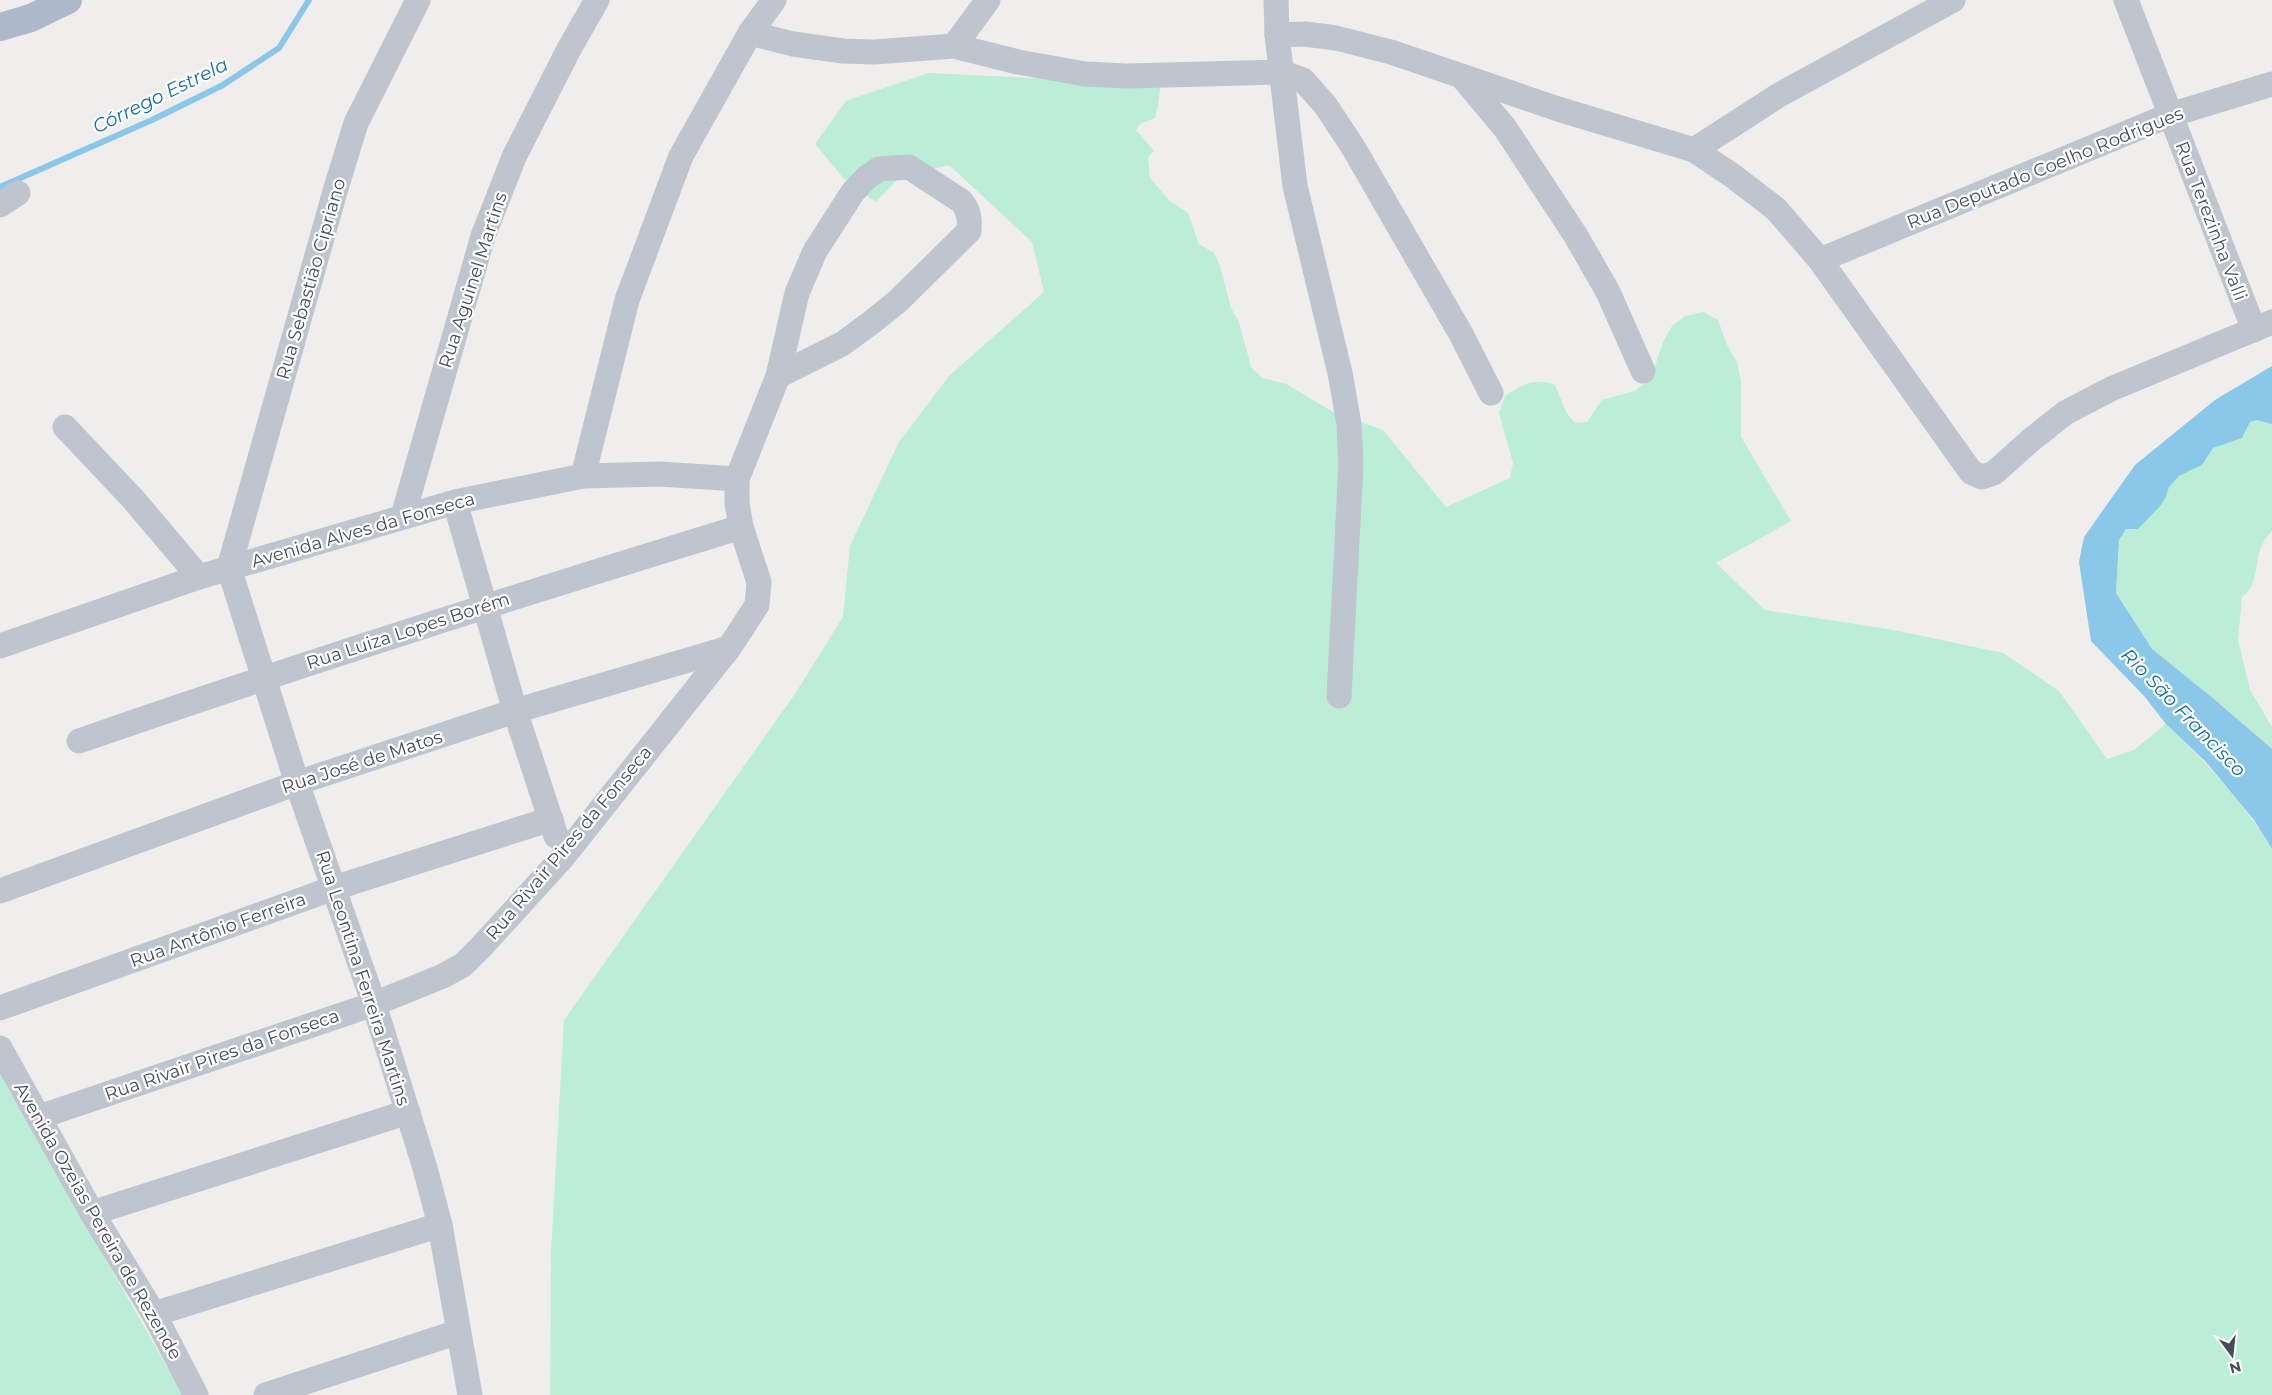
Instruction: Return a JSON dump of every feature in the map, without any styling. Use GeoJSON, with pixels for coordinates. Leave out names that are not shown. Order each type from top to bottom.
{"type":"FeatureCollection","features":[{"type":"Feature","properties":{"kind":"main road"},"geometry":{"type":"LineString","coordinates":[[0,28],[31,18],[68,0]]}},
{"type":"Feature","properties":{"kind":"street","name":"Rua Sebastião Cipriano"},"geometry":{"type":"LineString","coordinates":[[229,568],[356,123],[418,0]]}},
{"type":"Feature","properties":{"kind":"street","name":"Rua Aguinel Martins"},"geometry":{"type":"LineString","coordinates":[[403,516],[483,236],[514,157],[568,48],[597,0]]}},
{"type":"Feature","properties":{"kind":"street"},"geometry":{"type":"LineString","coordinates":[[583,476],[627,300],[681,156],[750,33],[774,0]]}},
{"type":"Feature","properties":{"kind":"street"},"geometry":{"type":"LineString","coordinates":[[954,46],[988,0]]}},
{"type":"Feature","properties":{"kind":"street"},"geometry":{"type":"LineString","coordinates":[[1276,0],[1281,72],[1296,186],[1340,373],[1349,424],[1351,464],[1339,696]]}},
{"type":"Feature","properties":{"kind":"street"},"geometry":{"type":"LineString","coordinates":[[1694,150],[1779,95],[1953,0]]}},
{"type":"Feature","properties":{"kind":"street","name":"Rua Terezinha Valli"},"geometry":{"type":"LineString","coordinates":[[2126,0],[2170,115],[2263,326]]}},
{"type":"Feature","properties":{"kind":"street"},"geometry":{"type":"LineString","coordinates":[[750,33],[793,44],[843,51],[874,52],[954,46],[1018,62],[1085,74],[1127,76],[1281,72],[1302,80],[1326,106],[1353,147],[1456,326],[1491,393]]}},
{"type":"Feature","properties":{"kind":"street"},"geometry":{"type":"LineString","coordinates":[[1277,34],[1305,34],[1336,38],[1391,52],[1463,78],[1694,150],[1733,176],[1776,209],[1820,260],[1971,472],[1982,477],[1994,473],[2065,413],[2111,389],[2263,326]]}},
{"type":"Feature","properties":{"kind":"street"},"geometry":{"type":"LineString","coordinates":[[1463,78],[1505,128],[1576,236],[1608,292],[1643,371]]}},
{"type":"Feature","properties":{"kind":"street","name":"Rua Deputado Coelho Rodrigues"},"geometry":{"type":"LineString","coordinates":[[1820,260],[2170,115],[2272,84]]}},
{"type":"Feature","properties":{"kind":"street"},"geometry":{"type":"LineString","coordinates":[[737,479],[778,376],[797,293],[815,251],[853,192],[866,178],[879,169],[909,167],[962,201],[970,220],[969,231],[898,301],[842,344],[778,376]]}},
{"type":"Feature","properties":{"kind":"street"},"geometry":{"type":"LineString","coordinates":[[65,427],[133,499],[199,577]]}},
{"type":"Feature","properties":{"kind":"street","name":"Avenida Alves da Fonseca"},"geometry":{"type":"LineString","coordinates":[[0,646],[199,577],[455,502],[583,476],[660,474],[737,479]]}},
{"type":"Feature","properties":{"kind":"street","name":"Rua Rivair Pires da Fonseca"},"geometry":{"type":"LineString","coordinates":[[38,1117],[374,1004],[443,976],[463,965],[562,857],[729,648],[758,605],[759,582],[741,527],[737,503],[737,479]]}},
{"type":"Feature","properties":{"kind":"street"},"geometry":{"type":"LineString","coordinates":[[455,502],[515,711],[562,857]]}},
{"type":"Feature","properties":{"kind":"street","name":"Rua Luiza Lopes Borém"},"geometry":{"type":"LineString","coordinates":[[79,741],[262,678],[485,606],[741,527]]}},
{"type":"Feature","properties":{"kind":"street","name":"Rua Leontina Ferreira Martins"},"geometry":{"type":"LineString","coordinates":[[229,568],[262,678],[374,1004],[408,1112],[440,1225],[470,1395]]}},
{"type":"Feature","properties":{"kind":"street","name":"Rua José de Matos"},"geometry":{"type":"LineString","coordinates":[[0,891],[297,782],[515,711],[729,648]]}},
{"type":"Feature","properties":{"kind":"street","name":"Rua Antônio Ferreira"},"geometry":{"type":"LineString","coordinates":[[0,1008],[334,888],[551,819]]}},
{"type":"Feature","properties":{"kind":"street","name":"Avenida Ozeias Pereira de Rezende"},"geometry":{"type":"LineString","coordinates":[[0,1048],[92,1213],[154,1314],[196,1395]]}},
{"type":"Feature","properties":{"kind":"street"},"geometry":{"type":"LineString","coordinates":[[92,1213],[408,1112]]}},
{"type":"Feature","properties":{"kind":"street"},"geometry":{"type":"LineString","coordinates":[[154,1314],[440,1225]]}},
{"type":"Feature","properties":{"kind":"street"},"geometry":{"type":"LineString","coordinates":[[266,1395],[458,1332]]}},
{"type":"Feature","properties":{"kind":"green space"},"geometry":{"type":"Polygon","coordinates":[[[928,73],[1075,80],[1161,79],[1155,118],[1140,124],[1136,130],[1154,151],[1148,157],[1150,178],[1170,201],[1188,213],[1199,244],[1214,253],[1220,266],[1231,308],[1239,322],[1251,367],[1262,378],[1286,384],[1335,413],[1383,430],[1446,507],[1510,478],[1513,463],[1499,413],[1505,396],[1529,383],[1542,382],[1555,385],[1566,412],[1575,423],[1587,422],[1602,400],[1635,391],[1651,378],[1663,342],[1672,326],[1685,316],[1703,312],[1718,320],[1727,345],[1737,362],[1741,381],[1741,437],[1791,521],[1716,563],[1765,610],[1894,630],[2003,653],[2059,691],[2107,759],[2134,750],[2166,724],[2181,738],[2236,799],[2272,849],[2272,1395],[550,1395],[551,1253],[564,1020],[795,694],[843,617],[850,546],[899,442],[949,376],[1044,292],[1032,242],[949,165],[900,177],[876,202],[845,180],[815,144],[846,101],[928,73]]]}},
{"type":"Feature","properties":{"kind":"green space"},"geometry":{"type":"Polygon","coordinates":[[[2257,420],[2272,424],[2272,531],[2265,539],[2261,548],[2253,583],[2242,597],[2238,640],[2250,690],[2272,727],[2272,749],[2152,649],[2116,593],[2119,540],[2126,529],[2138,529],[2166,497],[2169,487],[2179,476],[2202,465],[2213,448],[2242,438],[2250,421],[2257,420]]]}},
{"type":"Feature","properties":{"kind":"green space"},"geometry":{"type":"Polygon","coordinates":[[[0,1074],[183,1395],[0,1395],[0,1074]]]}},
{"type":"Feature","properties":{"kind":"water","name":"Rio São Francisco"},"geometry":{"type":"Polygon","coordinates":[[[2272,366],[2272,424],[2257,420],[2250,422],[2242,438],[2213,448],[2202,465],[2179,476],[2169,487],[2166,497],[2160,506],[2138,529],[2126,529],[2119,540],[2116,593],[2152,649],[2272,749],[2272,849],[2254,820],[2206,762],[2166,724],[2145,697],[2091,641],[2079,562],[2084,537],[2135,465],[2215,400],[2272,366]]]}},
{"type":"Feature","properties":{"kind":"waterway","name":"Córrego Estrela"},"geometry":{"type":"LineString","coordinates":[[0,187],[152,120],[223,85],[279,48],[309,0]]}}]}
